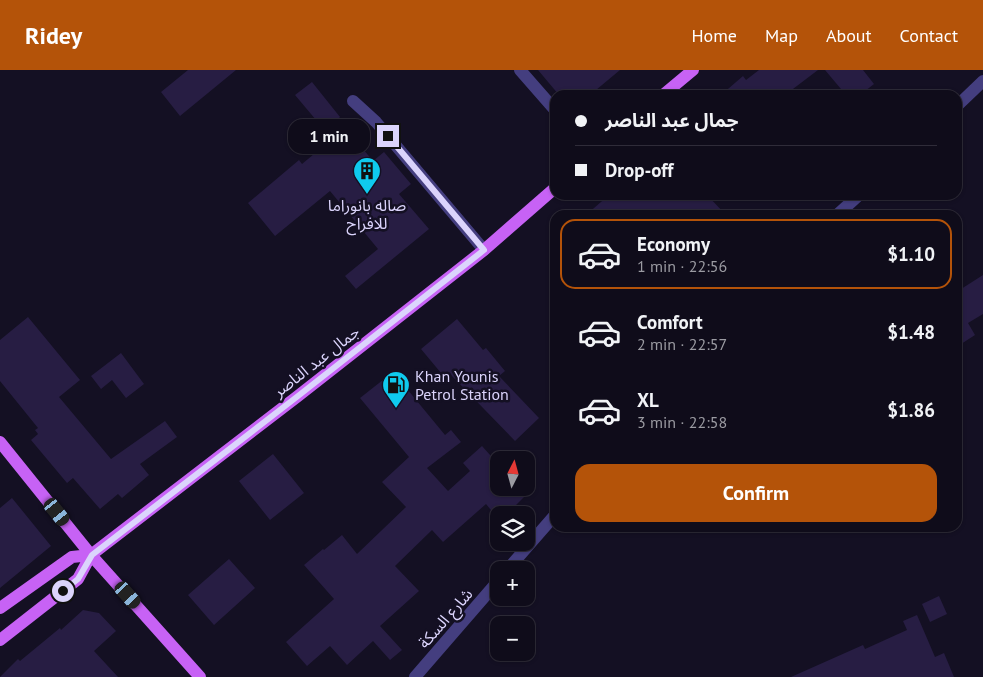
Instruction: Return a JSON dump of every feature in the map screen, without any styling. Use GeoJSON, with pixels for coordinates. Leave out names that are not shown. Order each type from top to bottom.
{"type":"FeatureCollection","features":[{"type":"Feature","properties":{"kind":"main road"},"geometry":{"type":"LineString","coordinates":[[670,90],[693,70]]}},
{"type":"Feature","properties":{"kind":"main road","name":"جمال عبد الناصر"},"geometry":{"type":"LineString","coordinates":[[0,640],[78,579],[92,555],[484,250],[550,192]]}},
{"type":"Feature","properties":{"kind":"main road"},"geometry":{"type":"LineString","coordinates":[[0,442],[92,555],[200,677]]}},
{"type":"Feature","properties":{"kind":"main road","name":"جمال عبد الناصر"},"geometry":{"type":"LineString","coordinates":[[0,608],[72,557],[92,555]]}},
{"type":"Feature","properties":{"kind":"street"},"geometry":{"type":"LineString","coordinates":[[520,70],[550,104]]}},
{"type":"Feature","properties":{"kind":"street"},"geometry":{"type":"LineString","coordinates":[[962,100],[983,81]]}},
{"type":"Feature","properties":{"kind":"street"},"geometry":{"type":"LineString","coordinates":[[353,102],[376,122],[484,250]]}},
{"type":"Feature","properties":{"kind":"street"},"geometry":{"type":"LineString","coordinates":[[842,210],[854,200]]}},
{"type":"Feature","properties":{"kind":"street"},"geometry":{"type":"LineString","coordinates":[[515,561],[550,521]]}},
{"type":"Feature","properties":{"kind":"street","name":"شارع السكة"},"geometry":{"type":"LineString","coordinates":[[415,677],[490,590]]}},
{"type":"Feature","properties":{"kind":"building"},"geometry":{"type":"Polygon","coordinates":[[[188,70],[236,70],[180,116],[161,92],[188,70]]]}},
{"type":"Feature","properties":{"kind":"building"},"geometry":{"type":"Polygon","coordinates":[[[538,70],[620,70],[596,90],[555,90],[538,70]]]}},
{"type":"Feature","properties":{"kind":"building"},"geometry":{"type":"Polygon","coordinates":[[[759,70],[818,70],[792,90],[727,90],[743,76],[746,80],[759,70]]]}},
{"type":"Feature","properties":{"kind":"building"},"geometry":{"type":"Polygon","coordinates":[[[825,70],[863,70],[874,84],[866,90],[842,90],[825,70]]]}},
{"type":"Feature","properties":{"kind":"building"},"geometry":{"type":"Polygon","coordinates":[[[312,82],[340,117],[338,119],[373,161],[384,152],[411,184],[399,194],[429,229],[356,289],[345,276],[378,249],[330,191],[275,236],[248,203],[299,160],[302,164],[332,139],[295,95],[312,82]]]}},
{"type":"Feature","properties":{"kind":"building"},"geometry":{"type":"Polygon","coordinates":[[[603,200],[712,200],[721,210],[592,210],[603,200]]]}},
{"type":"Feature","properties":{"kind":"building"},"geometry":{"type":"Polygon","coordinates":[[[983,275],[983,314],[968,323],[975,335],[962,343],[962,288],[983,275]]]}},
{"type":"Feature","properties":{"kind":"building"},"geometry":{"type":"Polygon","coordinates":[[[28,317],[80,380],[59,397],[111,459],[165,421],[177,437],[140,464],[149,475],[122,498],[118,494],[100,509],[73,478],[67,483],[31,440],[38,434],[35,430],[38,428],[0,381],[0,340],[28,317]]]}},
{"type":"Feature","properties":{"kind":"building"},"geometry":{"type":"Polygon","coordinates":[[[457,319],[483,350],[486,348],[505,371],[499,376],[539,418],[515,441],[451,375],[446,379],[421,349],[457,319]]]}},
{"type":"Feature","properties":{"kind":"building"},"geometry":{"type":"Polygon","coordinates":[[[121,353],[144,384],[126,398],[112,380],[101,389],[91,376],[121,353]]]}},
{"type":"Feature","properties":{"kind":"building"},"geometry":{"type":"Polygon","coordinates":[[[393,372],[445,435],[451,430],[461,442],[427,468],[448,491],[470,471],[463,463],[482,446],[490,455],[490,496],[525,496],[515,506],[490,506],[490,509],[486,504],[443,542],[432,530],[395,566],[419,591],[380,626],[402,650],[390,660],[373,641],[347,665],[330,646],[307,666],[286,642],[334,599],[304,565],[342,535],[357,554],[406,507],[382,482],[409,457],[360,398],[393,372]]]}},
{"type":"Feature","properties":{"kind":"building"},"geometry":{"type":"Polygon","coordinates":[[[273,454],[304,493],[270,520],[239,481],[273,454]]]}},
{"type":"Feature","properties":{"kind":"building"},"geometry":{"type":"Polygon","coordinates":[[[12,498],[51,546],[0,588],[0,508],[12,498]]]}},
{"type":"Feature","properties":{"kind":"building"},"geometry":{"type":"Polygon","coordinates":[[[229,559],[255,588],[214,625],[188,595],[229,559]]]}},
{"type":"Feature","properties":{"kind":"building"},"geometry":{"type":"Polygon","coordinates":[[[939,596],[947,614],[930,622],[922,604],[939,596]]]}},
{"type":"Feature","properties":{"kind":"building"},"geometry":{"type":"Polygon","coordinates":[[[83,610],[99,613],[116,631],[94,651],[118,677],[0,677],[18,659],[20,661],[60,628],[61,630],[83,610]]]}},
{"type":"Feature","properties":{"kind":"building"},"geometry":{"type":"Polygon","coordinates":[[[917,615],[935,657],[944,653],[954,677],[791,677],[863,645],[865,649],[907,630],[903,621],[917,615]]]}},
{"type":"Feature","properties":{"kind":"place","name":"صاله بانوراما للافراح"},"geometry":{"type":"Point","coordinates":[367,195]}},
{"type":"Feature","properties":{"kind":"place","name":"Khan Younis Petrol Station"},"geometry":{"type":"Point","coordinates":[396,409]}},
{"type":"Feature","properties":{"kind":"route"},"geometry":{"type":"LineString","coordinates":[[63,591],[78,579],[92,555],[484,250],[388,136]]}}]}
